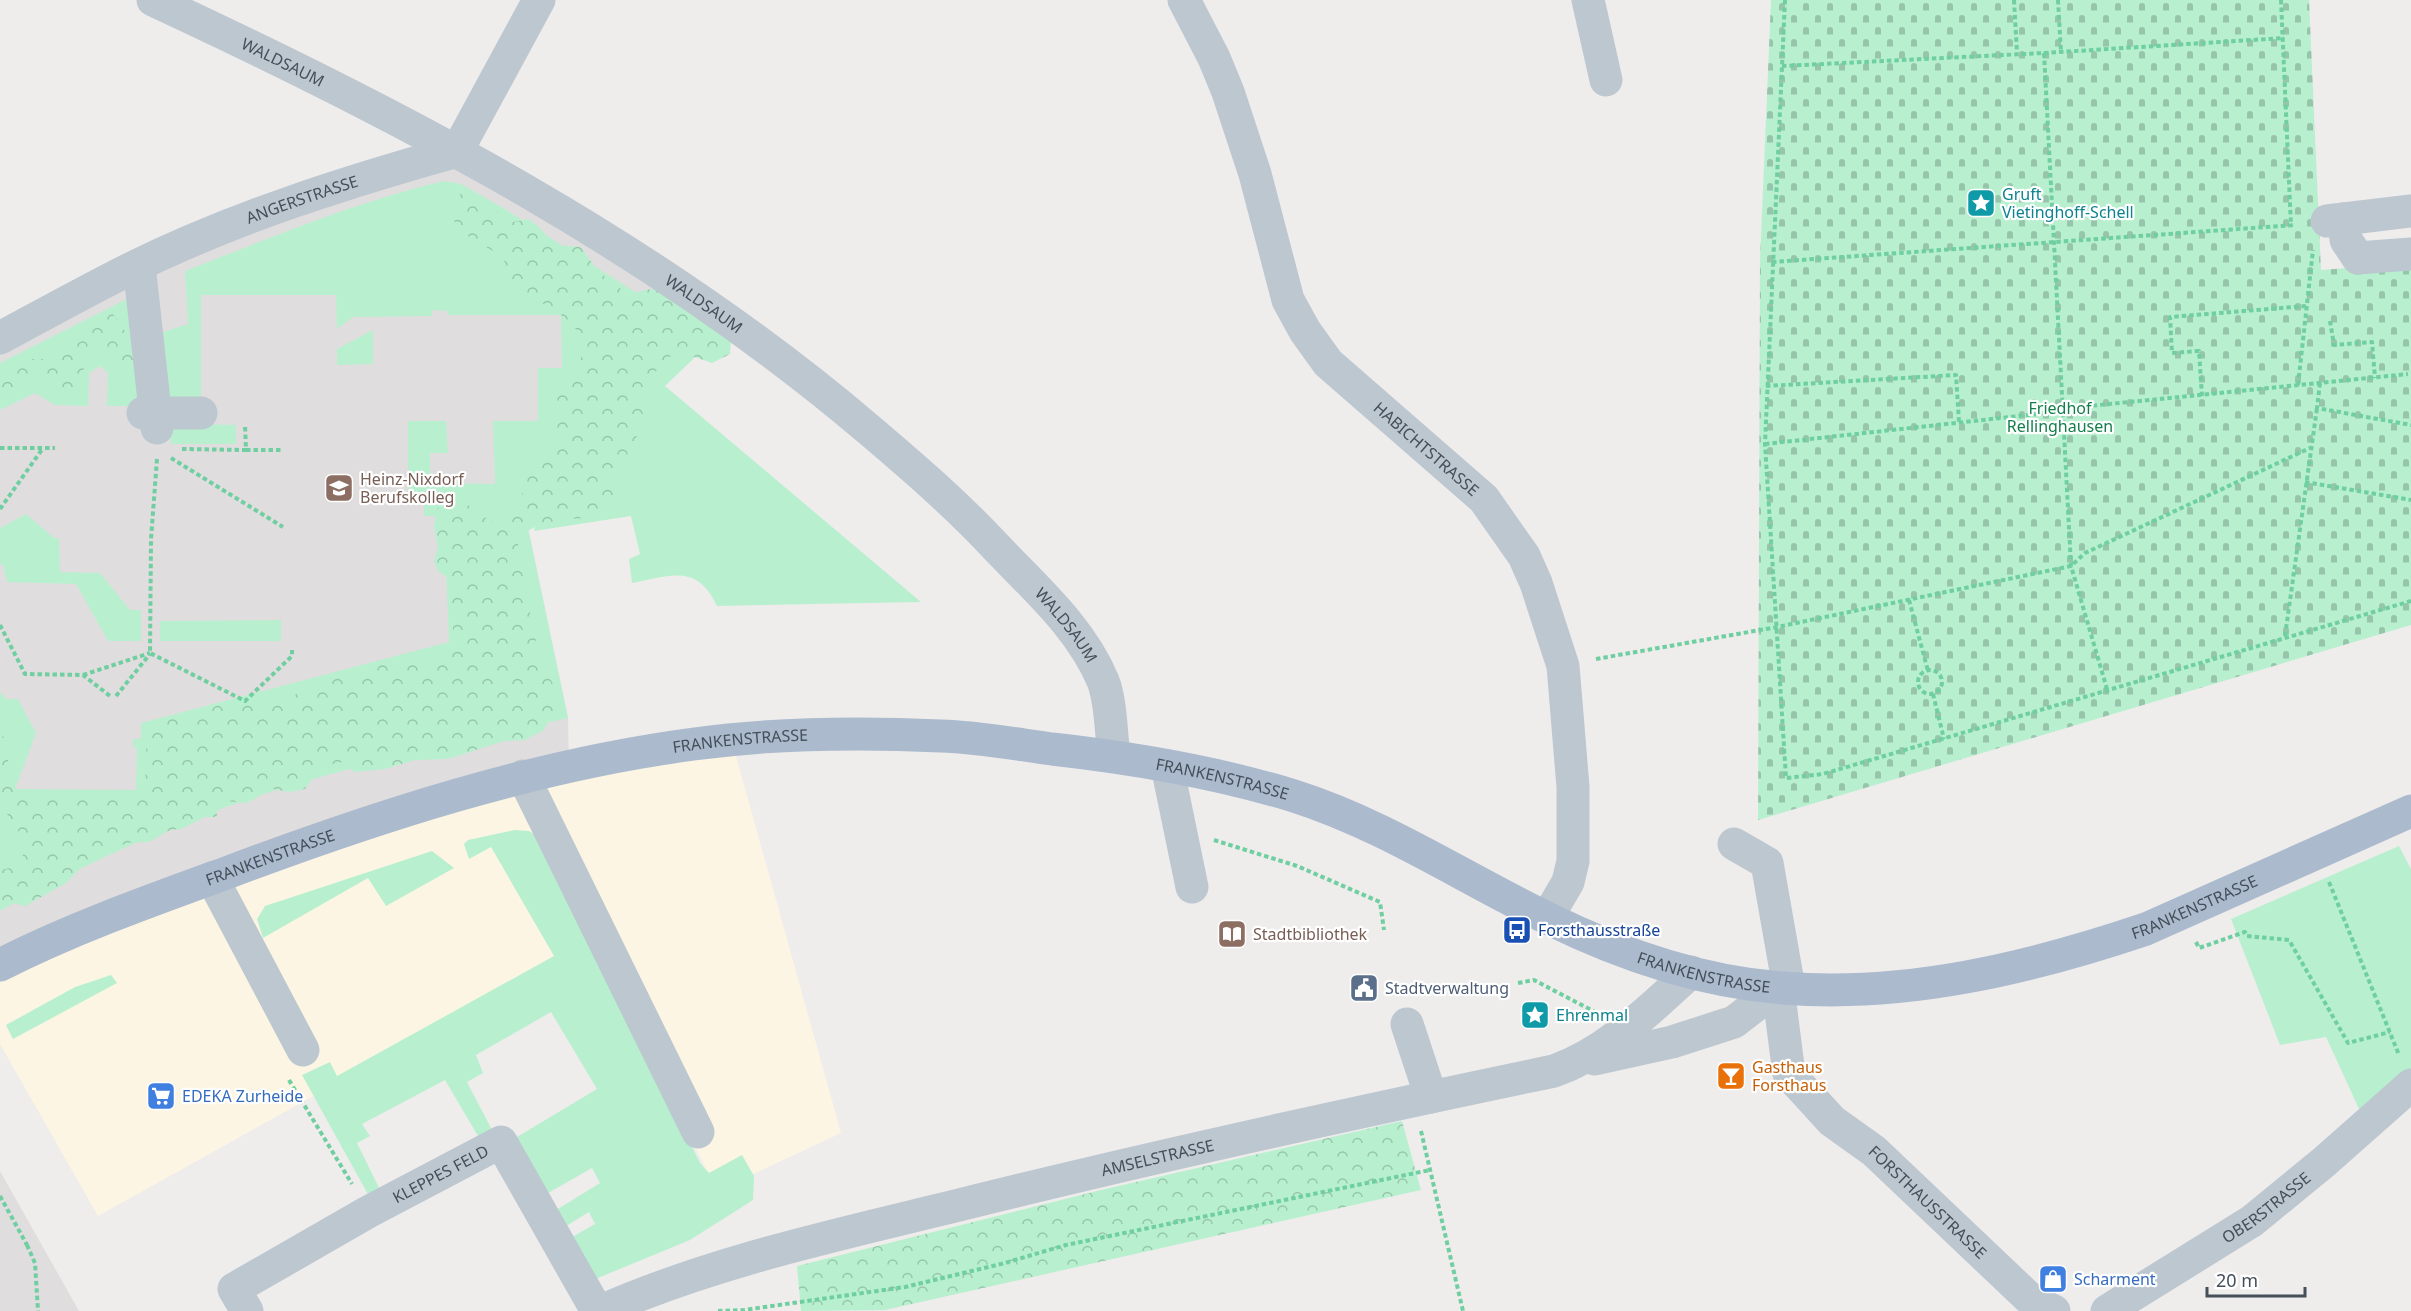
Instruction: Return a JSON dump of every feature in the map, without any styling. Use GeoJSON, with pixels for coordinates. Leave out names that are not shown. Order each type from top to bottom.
{"type":"FeatureCollection","features":[{"type":"Feature","properties":{"kind":"main road","name":"FRANKENSTRASSE"},"geometry":{"type":"LineString","coordinates":[[0,965],[212,878],[367,822],[523,777],[694,744],[823,734],[945,736],[1114,756],[1296,796],[1360,822],[1547,918],[1600,942],[1691,972],[1784,988],[1843,990],[1912,985],[2004,970],[2115,939],[2182,913],[2411,811]]}},
{"type":"Feature","properties":{"kind":"street","name":"WALDSAUM"},"geometry":{"type":"LineString","coordinates":[[153,0],[270,54],[457,151],[621,246],[798,369],[953,501],[1077,632],[1105,683],[1114,756]]}},
{"type":"Feature","properties":{"kind":"street"},"geometry":{"type":"LineString","coordinates":[[457,151],[540,0]]}},
{"type":"Feature","properties":{"kind":"street","name":"HABICHTSTRASSE"},"geometry":{"type":"LineString","coordinates":[[1184,0],[1214,58],[1228,92],[1255,174],[1288,300],[1305,331],[1328,363],[1467,482],[1499,517],[1536,583],[1563,666],[1573,787],[1574,861],[1568,882],[1547,918]]}},
{"type":"Feature","properties":{"kind":"street"},"geometry":{"type":"LineString","coordinates":[[1588,0],[1606,80]]}},
{"type":"Feature","properties":{"kind":"street","name":"ANGERSTRASSE"},"geometry":{"type":"LineString","coordinates":[[0,338],[139,265],[264,213],[378,172],[457,151]]}},
{"type":"Feature","properties":{"kind":"street"},"geometry":{"type":"LineString","coordinates":[[2321,227],[2411,211]]}},
{"type":"Feature","properties":{"kind":"street"},"geometry":{"type":"LineString","coordinates":[[2321,227],[2346,240],[2358,258],[2411,254]]}},
{"type":"Feature","properties":{"kind":"street"},"geometry":{"type":"LineString","coordinates":[[139,265],[156,436],[201,413]]}},
{"type":"Feature","properties":{"kind":"street"},"geometry":{"type":"LineString","coordinates":[[1167,766],[1192,886]]}},
{"type":"Feature","properties":{"kind":"street"},"geometry":{"type":"LineString","coordinates":[[523,777],[698,1132]]}},
{"type":"Feature","properties":{"kind":"street","name":"FORSTHAUSSTRASSE"},"geometry":{"type":"LineString","coordinates":[[1734,844],[1767,863],[1784,988],[1789,1074],[1832,1121],[1874,1151],[2030,1299],[2054,1311]]}},
{"type":"Feature","properties":{"kind":"street"},"geometry":{"type":"LineString","coordinates":[[212,878],[303,1050]]}},
{"type":"Feature","properties":{"kind":"street","name":"AMSELSTRASSE"},"geometry":{"type":"LineString","coordinates":[[599,1311],[642,1293],[792,1246],[1095,1171],[1554,1071],[1578,1063],[1628,1030],[1691,972]]}},
{"type":"Feature","properties":{"kind":"street"},"geometry":{"type":"LineString","coordinates":[[1578,1063],[1672,1042],[1734,1022],[1784,988]]}},
{"type":"Feature","properties":{"kind":"street"},"geometry":{"type":"LineString","coordinates":[[1407,1024],[1423,1099]]}},
{"type":"Feature","properties":{"kind":"street","name":"OBERSTRASSE"},"geometry":{"type":"LineString","coordinates":[[2107,1311],[2252,1221],[2324,1162],[2411,1085]]}},
{"type":"Feature","properties":{"kind":"street","name":"KLEPPES FELD"},"geometry":{"type":"LineString","coordinates":[[247,1311],[234,1289],[368,1212],[501,1142],[599,1311]]}},
{"type":"Feature","properties":{"kind":"path"},"geometry":{"type":"LineString","coordinates":[[1785,0],[1765,444],[1786,778],[1823,774],[2285,636],[2411,601]]}},
{"type":"Feature","properties":{"kind":"path"},"geometry":{"type":"LineString","coordinates":[[2014,0],[2018,53]]}},
{"type":"Feature","properties":{"kind":"path"},"geometry":{"type":"LineString","coordinates":[[2058,0],[2061,52]]}},
{"type":"Feature","properties":{"kind":"path"},"geometry":{"type":"LineString","coordinates":[[2282,0],[2291,226]]}},
{"type":"Feature","properties":{"kind":"path"},"geometry":{"type":"LineString","coordinates":[[1782,66],[2284,38]]}},
{"type":"Feature","properties":{"kind":"path"},"geometry":{"type":"LineString","coordinates":[[2044,53],[2071,566],[2107,689]]}},
{"type":"Feature","properties":{"kind":"path"},"geometry":{"type":"LineString","coordinates":[[1772,262],[2291,226],[2321,227],[2306,306],[2298,385]]}},
{"type":"Feature","properties":{"kind":"path"},"geometry":{"type":"LineString","coordinates":[[2202,396],[2199,351],[2172,353],[2170,317],[2306,306]]}},
{"type":"Feature","properties":{"kind":"path"},"geometry":{"type":"LineString","coordinates":[[2330,321],[2334,345],[2372,342],[2375,378]]}},
{"type":"Feature","properties":{"kind":"path"},"geometry":{"type":"LineString","coordinates":[[1765,444],[2408,374]]}},
{"type":"Feature","properties":{"kind":"path"},"geometry":{"type":"LineString","coordinates":[[1766,386],[1956,375],[1959,422]]}},
{"type":"Feature","properties":{"kind":"path"},"geometry":{"type":"LineString","coordinates":[[2285,636],[2320,383]]}},
{"type":"Feature","properties":{"kind":"path"},"geometry":{"type":"LineString","coordinates":[[2317,408],[2411,425]]}},
{"type":"Feature","properties":{"kind":"path"},"geometry":{"type":"LineString","coordinates":[[156,436],[283,526]]}},
{"type":"Feature","properties":{"kind":"path"},"geometry":{"type":"LineString","coordinates":[[83,675],[113,696],[150,653],[151,539],[156,436]]}},
{"type":"Feature","properties":{"kind":"path"},"geometry":{"type":"LineString","coordinates":[[0,448],[55,448]]}},
{"type":"Feature","properties":{"kind":"path"},"geometry":{"type":"LineString","coordinates":[[0,509],[43,448]]}},
{"type":"Feature","properties":{"kind":"path"},"geometry":{"type":"LineString","coordinates":[[1563,666],[1660,646],[1778,627],[2071,566],[2085,553],[2310,448]]}},
{"type":"Feature","properties":{"kind":"path"},"geometry":{"type":"LineString","coordinates":[[246,450],[282,450]]}},
{"type":"Feature","properties":{"kind":"path"},"geometry":{"type":"LineString","coordinates":[[2305,482],[2411,500]]}},
{"type":"Feature","properties":{"kind":"path"},"geometry":{"type":"LineString","coordinates":[[1909,600],[1928,671]]}},
{"type":"Feature","properties":{"kind":"path"},"geometry":{"type":"LineString","coordinates":[[0,625],[26,674],[83,675],[150,653],[245,701],[292,656],[292,650]]}},
{"type":"Feature","properties":{"kind":"path"},"geometry":{"type":"LineString","coordinates":[[1928,671],[1936,672],[1941,678],[1941,687],[1933,694],[1925,693],[1918,685],[1919,677],[1928,671]]}},
{"type":"Feature","properties":{"kind":"path"},"geometry":{"type":"LineString","coordinates":[[1933,694],[1944,739]]}},
{"type":"Feature","properties":{"kind":"path"},"geometry":{"type":"LineString","coordinates":[[1180,833],[1229,843],[1297,866],[1380,902],[1384,930]]}},
{"type":"Feature","properties":{"kind":"path"},"geometry":{"type":"LineString","coordinates":[[2182,913],[2199,948],[2245,932],[2247,936],[2289,940],[2348,1043],[2390,1032],[2344,920]]}},
{"type":"Feature","properties":{"kind":"path"},"geometry":{"type":"LineString","coordinates":[[1518,983],[1534,980],[1628,1030]]}},
{"type":"Feature","properties":{"kind":"path"},"geometry":{"type":"LineString","coordinates":[[1423,1099],[1430,1170],[1463,1311]]}},
{"type":"Feature","properties":{"kind":"path"},"geometry":{"type":"LineString","coordinates":[[717,1311],[744,1310],[905,1287],[1001,1264],[1066,1245],[1430,1170]]}},
{"type":"Feature","properties":{"kind":"path"},"geometry":{"type":"LineString","coordinates":[[0,1196],[35,1263],[38,1311]]}},
{"type":"Feature","properties":{"kind":"path"},"geometry":{"type":"LineString","coordinates":[[0,1211],[6,1208]]}},
{"type":"Feature","properties":{"kind":"shaded area"},"geometry":{"type":"Polygon","coordinates":[[[457,152],[697,298],[528,528],[568,718],[569,766],[0,963],[0,338],[132,269],[457,152]]]}},
{"type":"Feature","properties":{"kind":"shaded area"},"geometry":{"type":"Polygon","coordinates":[[[732,742],[841,1133],[717,1191],[596,949],[315,1095],[98,1216],[0,1044],[0,966],[305,844],[732,742]]]}},
{"type":"Feature","properties":{"kind":"shaded area"},"geometry":{"type":"Polygon","coordinates":[[[0,1171],[79,1311],[0,1311],[0,1171]]]}},
{"type":"Feature","properties":{"kind":"green space","name":"Friedhof Rellinghausen"},"geometry":{"type":"Polygon","coordinates":[[[1771,0],[2309,0],[2321,270],[2411,263],[2411,625],[1758,820],[1760,260],[1771,0]]]}},
{"type":"Feature","properties":{"kind":"green space"},"geometry":{"type":"Polygon","coordinates":[[[444,181],[461,184],[505,209],[712,341],[665,386],[921,602],[717,606],[701,583],[691,578],[670,576],[632,583],[629,559],[640,554],[631,516],[534,531],[539,511],[528,528],[568,718],[373,763],[301,782],[256,797],[168,829],[125,848],[0,911],[0,692],[6,699],[18,699],[36,733],[15,789],[136,790],[137,748],[133,747],[133,739],[141,739],[141,723],[449,642],[444,516],[424,516],[424,505],[416,505],[416,495],[408,495],[408,421],[446,421],[448,453],[430,453],[430,483],[495,484],[493,421],[538,421],[538,368],[562,368],[561,315],[448,315],[447,311],[432,310],[432,316],[353,317],[337,329],[336,295],[201,295],[201,424],[236,425],[236,444],[171,444],[157,334],[188,324],[185,271],[345,210],[444,181]]]}},
{"type":"Feature","properties":{"kind":"green space"},"geometry":{"type":"Polygon","coordinates":[[[464,192],[475,195],[513,222],[528,219],[537,225],[555,245],[581,247],[597,270],[627,294],[651,289],[673,294],[731,339],[730,354],[712,363],[689,355],[672,355],[652,377],[635,441],[613,477],[616,499],[601,517],[546,523],[526,532],[517,540],[522,563],[531,582],[521,598],[534,620],[536,640],[532,658],[545,668],[553,684],[556,706],[544,730],[525,740],[504,741],[448,759],[415,760],[385,769],[354,772],[344,762],[338,763],[326,767],[317,774],[305,789],[289,792],[272,789],[247,803],[226,801],[217,807],[217,817],[205,817],[181,829],[170,830],[149,842],[133,842],[106,849],[93,855],[66,883],[25,906],[9,902],[0,906],[0,870],[16,867],[28,846],[0,803],[0,720],[14,790],[32,798],[129,796],[145,788],[147,726],[169,719],[192,721],[219,704],[248,700],[259,705],[283,701],[319,682],[336,677],[369,676],[377,667],[389,660],[415,663],[427,660],[453,644],[451,579],[439,572],[434,562],[438,547],[434,527],[437,508],[465,503],[483,515],[490,523],[511,510],[522,495],[524,478],[531,464],[554,440],[552,392],[559,381],[573,376],[582,352],[582,342],[572,325],[554,311],[522,294],[512,281],[503,257],[459,231],[449,210],[453,199],[464,192]]]}},
{"type":"Feature","properties":{"kind":"green space"},"geometry":{"type":"Polygon","coordinates":[[[131,297],[143,406],[107,406],[108,373],[100,366],[89,373],[88,406],[55,405],[35,393],[0,410],[0,363],[131,297]]]}},
{"type":"Feature","properties":{"kind":"green space"},"geometry":{"type":"Polygon","coordinates":[[[112,313],[127,335],[133,351],[133,359],[127,376],[117,369],[109,355],[98,353],[85,363],[81,380],[67,394],[56,388],[45,374],[27,379],[17,390],[0,402],[0,371],[29,359],[43,359],[77,334],[94,329],[103,318],[112,313]]]}},
{"type":"Feature","properties":{"kind":"green space"},"geometry":{"type":"Polygon","coordinates":[[[373,330],[373,364],[337,365],[337,349],[373,330]]]}},
{"type":"Feature","properties":{"kind":"green space"},"geometry":{"type":"Polygon","coordinates":[[[26,514],[54,538],[59,538],[60,572],[100,573],[130,610],[141,610],[141,641],[108,641],[76,584],[7,582],[3,565],[0,564],[0,528],[26,514]]]}},
{"type":"Feature","properties":{"kind":"green space"},"geometry":{"type":"Polygon","coordinates":[[[281,620],[281,641],[160,641],[160,621],[281,620]]]}},
{"type":"Feature","properties":{"kind":"green space"},"geometry":{"type":"Polygon","coordinates":[[[515,830],[529,831],[541,839],[700,1163],[709,1173],[742,1155],[754,1176],[753,1200],[690,1240],[593,1280],[567,1240],[595,1224],[589,1212],[563,1228],[553,1212],[600,1183],[592,1168],[543,1196],[512,1140],[597,1089],[551,1012],[476,1055],[483,1073],[467,1082],[492,1130],[478,1136],[445,1080],[362,1124],[370,1136],[357,1143],[381,1192],[370,1198],[302,1075],[330,1062],[337,1076],[554,956],[491,847],[469,859],[464,844],[468,840],[515,830]]]}},
{"type":"Feature","properties":{"kind":"green space"},"geometry":{"type":"Polygon","coordinates":[[[2399,846],[2411,869],[2411,1083],[2365,1122],[2326,1037],[2280,1045],[2231,919],[2399,846]]]}},
{"type":"Feature","properties":{"kind":"green space"},"geometry":{"type":"Polygon","coordinates":[[[432,851],[454,868],[386,906],[368,878],[263,938],[257,919],[265,906],[432,851]]]}},
{"type":"Feature","properties":{"kind":"green space"},"geometry":{"type":"Polygon","coordinates":[[[111,975],[117,983],[13,1039],[6,1025],[75,987],[111,975]]]}},
{"type":"Feature","properties":{"kind":"green space"},"geometry":{"type":"Polygon","coordinates":[[[1402,1121],[1421,1190],[885,1310],[801,1311],[797,1266],[1101,1190],[1402,1121]]]}},
{"type":"Feature","properties":{"kind":"place","name":"Gruft Vietinghoff-Schell"},"geometry":{"type":"Point","coordinates":[1981,203]}},
{"type":"Feature","properties":{"kind":"place","name":"Heinz-Nixdorf Berufskolleg"},"geometry":{"type":"Point","coordinates":[339,488]}},
{"type":"Feature","properties":{"kind":"place","name":"Forsthausstraße"},"geometry":{"type":"Point","coordinates":[1517,930]}},
{"type":"Feature","properties":{"kind":"place","name":"Stadtbibliothek"},"geometry":{"type":"Point","coordinates":[1232,934]}},
{"type":"Feature","properties":{"kind":"place","name":"Stadtverwaltung"},"geometry":{"type":"Point","coordinates":[1364,988]}},
{"type":"Feature","properties":{"kind":"place","name":"Ehrenmal"},"geometry":{"type":"Point","coordinates":[1535,1015]}},
{"type":"Feature","properties":{"kind":"place","name":"Gasthaus Forsthaus"},"geometry":{"type":"Point","coordinates":[1731,1076]}},
{"type":"Feature","properties":{"kind":"place","name":"EDEKA Zurheide"},"geometry":{"type":"Point","coordinates":[161,1096]}},
{"type":"Feature","properties":{"kind":"place","name":"Scharment"},"geometry":{"type":"Point","coordinates":[2053,1279]}}]}
